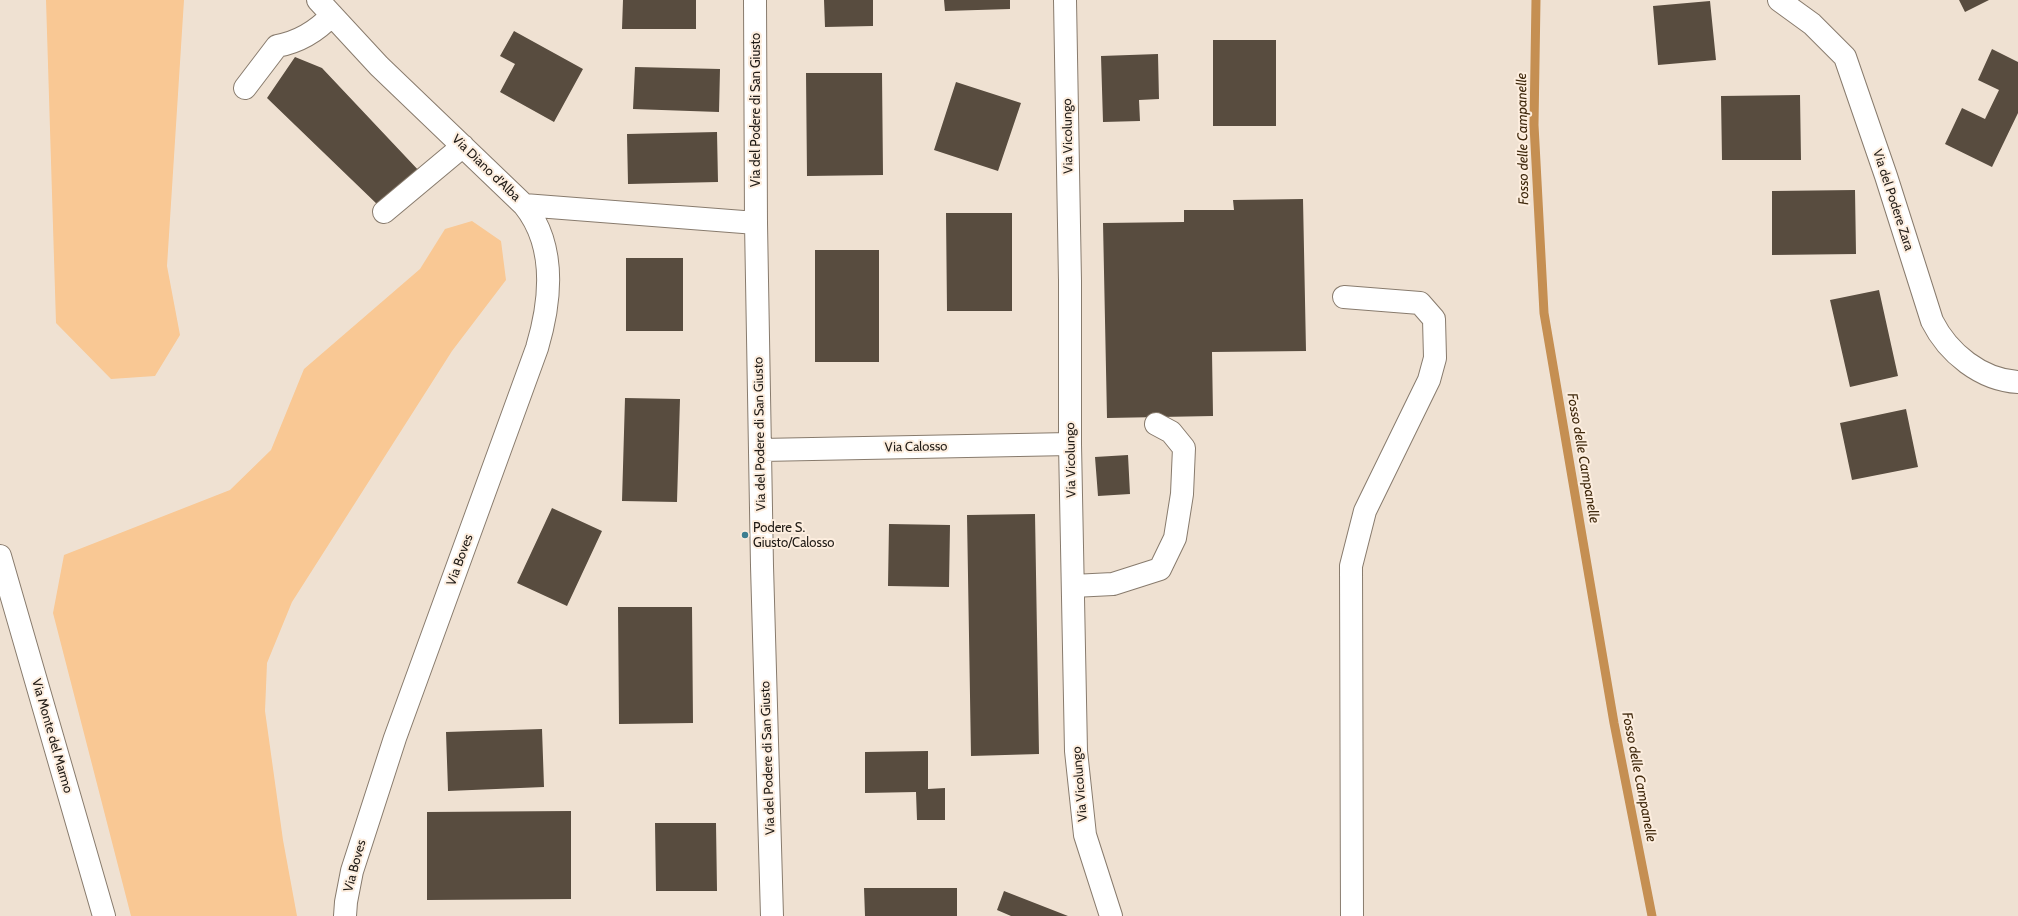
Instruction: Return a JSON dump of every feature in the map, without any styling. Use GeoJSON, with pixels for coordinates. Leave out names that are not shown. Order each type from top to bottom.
{"type":"FeatureCollection","features":[{"type":"Feature","properties":{"kind":"street","name":"Via del Podere di San Giusto"},"geometry":{"type":"LineString","coordinates":[[755,0],[756,223],[762,566],[772,916]]}},
{"type":"Feature","properties":{"kind":"street","name":"Via Vicolungo"},"geometry":{"type":"LineString","coordinates":[[1065,0],[1070,281],[1070,444],[1076,751],[1084,835],[1111,916]]}},
{"type":"Feature","properties":{"kind":"street","name":"Via del Podere Zara"},"geometry":{"type":"LineString","coordinates":[[1779,0],[1812,24],[1845,57],[1886,176],[1932,321],[1937,332],[1955,353],[1972,367],[1992,377],[2018,382]]}},
{"type":"Feature","properties":{"kind":"street","name":"Via Diano d'Alba"},"geometry":{"type":"LineString","coordinates":[[325,8],[379,66],[524,205],[756,223]]}},
{"type":"Feature","properties":{"kind":"street"},"geometry":{"type":"LineString","coordinates":[[245,88],[277,46],[289,44],[318,30],[325,8]]}},
{"type":"Feature","properties":{"kind":"street"},"geometry":{"type":"LineString","coordinates":[[384,212],[463,146]]}},
{"type":"Feature","properties":{"kind":"street","name":"Via Boves"},"geometry":{"type":"LineString","coordinates":[[345,916],[352,871],[361,839],[395,738],[537,348],[545,321],[548,279],[546,255],[537,224],[524,205]]}},
{"type":"Feature","properties":{"kind":"street"},"geometry":{"type":"LineString","coordinates":[[1344,297],[1420,303],[1434,319],[1435,358],[1429,380],[1365,511],[1351,566],[1352,916]]}},
{"type":"Feature","properties":{"kind":"street"},"geometry":{"type":"LineString","coordinates":[[1073,586],[1113,584],[1160,569],[1175,538],[1182,494],[1184,448],[1171,432],[1156,424]]}},
{"type":"Feature","properties":{"kind":"street","name":"Via Calosso"},"geometry":{"type":"LineString","coordinates":[[761,450],[1070,444]]}},
{"type":"Feature","properties":{"kind":"street","name":"Via Monte del Marmo"},"geometry":{"type":"LineString","coordinates":[[1,563],[104,916]]}},
{"type":"Feature","properties":{"kind":"shaded area"},"geometry":{"type":"Polygon","coordinates":[[[46,0],[184,0],[167,266],[180,335],[155,376],[111,379],[56,323],[46,0]]]}},
{"type":"Feature","properties":{"kind":"shaded area"},"geometry":{"type":"Polygon","coordinates":[[[472,221],[501,241],[506,280],[452,351],[292,602],[267,663],[265,711],[283,840],[297,916],[131,916],[53,613],[64,555],[230,490],[271,450],[304,369],[420,269],[445,229],[472,221]]]}},
{"type":"Feature","properties":{"kind":"building"},"geometry":{"type":"Polygon","coordinates":[[[623,0],[696,0],[696,29],[622,29],[623,0]]]}},
{"type":"Feature","properties":{"kind":"building"},"geometry":{"type":"Polygon","coordinates":[[[824,0],[873,0],[873,26],[825,27],[824,0]]]}},
{"type":"Feature","properties":{"kind":"building"},"geometry":{"type":"Polygon","coordinates":[[[944,0],[1010,0],[1010,9],[945,11],[944,0]]]}},
{"type":"Feature","properties":{"kind":"building"},"geometry":{"type":"Polygon","coordinates":[[[1959,0],[1989,0],[1965,12],[1959,0]]]}},
{"type":"Feature","properties":{"kind":"building"},"geometry":{"type":"Polygon","coordinates":[[[1710,1],[1716,60],[1658,65],[1653,6],[1710,1]]]}},
{"type":"Feature","properties":{"kind":"building"},"geometry":{"type":"Polygon","coordinates":[[[514,31],[583,69],[554,122],[500,92],[515,64],[500,56],[514,31]]]}},
{"type":"Feature","properties":{"kind":"building"},"geometry":{"type":"Polygon","coordinates":[[[1213,40],[1276,40],[1276,126],[1213,126],[1213,40]]]}},
{"type":"Feature","properties":{"kind":"building"},"geometry":{"type":"Polygon","coordinates":[[[1992,49],[2018,62],[2018,113],[1992,167],[1945,144],[1962,108],[1985,119],[1999,90],[1978,80],[1992,49]]]}},
{"type":"Feature","properties":{"kind":"building"},"geometry":{"type":"Polygon","coordinates":[[[1158,54],[1159,99],[1139,100],[1140,121],[1103,122],[1101,56],[1158,54]]]}},
{"type":"Feature","properties":{"kind":"building"},"geometry":{"type":"Polygon","coordinates":[[[295,57],[322,68],[421,173],[380,207],[267,98],[295,57]]]}},
{"type":"Feature","properties":{"kind":"building"},"geometry":{"type":"Polygon","coordinates":[[[635,67],[720,69],[719,112],[633,109],[635,67]]]}},
{"type":"Feature","properties":{"kind":"building"},"geometry":{"type":"Polygon","coordinates":[[[806,73],[882,73],[883,175],[807,176],[806,73]]]}},
{"type":"Feature","properties":{"kind":"building"},"geometry":{"type":"Polygon","coordinates":[[[956,82],[1021,103],[998,171],[934,150],[956,82]]]}},
{"type":"Feature","properties":{"kind":"building"},"geometry":{"type":"Polygon","coordinates":[[[1800,95],[1801,160],[1722,160],[1721,96],[1800,95]]]}},
{"type":"Feature","properties":{"kind":"building"},"geometry":{"type":"Polygon","coordinates":[[[717,132],[718,182],[628,184],[627,134],[717,132]]]}},
{"type":"Feature","properties":{"kind":"building"},"geometry":{"type":"Polygon","coordinates":[[[1855,190],[1856,254],[1772,255],[1772,191],[1855,190]]]}},
{"type":"Feature","properties":{"kind":"building"},"geometry":{"type":"Polygon","coordinates":[[[1303,199],[1306,351],[1212,352],[1213,416],[1107,418],[1103,223],[1184,222],[1184,210],[1234,210],[1233,200],[1303,199]]]}},
{"type":"Feature","properties":{"kind":"building"},"geometry":{"type":"Polygon","coordinates":[[[946,213],[1012,213],[1012,311],[947,311],[946,213]]]}},
{"type":"Feature","properties":{"kind":"building"},"geometry":{"type":"Polygon","coordinates":[[[815,250],[879,250],[879,362],[815,362],[815,250]]]}},
{"type":"Feature","properties":{"kind":"building"},"geometry":{"type":"Polygon","coordinates":[[[626,258],[683,258],[683,331],[626,331],[626,258]]]}},
{"type":"Feature","properties":{"kind":"building"},"geometry":{"type":"Polygon","coordinates":[[[1879,290],[1898,376],[1850,387],[1830,300],[1879,290]]]}},
{"type":"Feature","properties":{"kind":"building"},"geometry":{"type":"Polygon","coordinates":[[[625,398],[680,399],[677,502],[622,501],[625,398]]]}},
{"type":"Feature","properties":{"kind":"building"},"geometry":{"type":"Polygon","coordinates":[[[1906,409],[1918,467],[1852,480],[1840,423],[1906,409]]]}},
{"type":"Feature","properties":{"kind":"building"},"geometry":{"type":"Polygon","coordinates":[[[1128,455],[1130,494],[1098,496],[1095,457],[1128,455]]]}},
{"type":"Feature","properties":{"kind":"building"},"geometry":{"type":"Polygon","coordinates":[[[552,508],[602,531],[567,606],[517,583],[552,508]]]}},
{"type":"Feature","properties":{"kind":"building"},"geometry":{"type":"Polygon","coordinates":[[[1035,514],[1039,754],[971,756],[967,515],[1035,514]]]}},
{"type":"Feature","properties":{"kind":"building"},"geometry":{"type":"Polygon","coordinates":[[[889,524],[950,525],[949,587],[888,586],[889,524]]]}},
{"type":"Feature","properties":{"kind":"building"},"geometry":{"type":"Polygon","coordinates":[[[618,607],[692,607],[693,723],[619,724],[618,607]]]}},
{"type":"Feature","properties":{"kind":"building"},"geometry":{"type":"Polygon","coordinates":[[[542,729],[544,787],[448,791],[446,732],[542,729]]]}},
{"type":"Feature","properties":{"kind":"building"},"geometry":{"type":"Polygon","coordinates":[[[928,751],[928,789],[945,788],[945,820],[917,820],[916,792],[865,793],[865,752],[928,751]]]}},
{"type":"Feature","properties":{"kind":"building"},"geometry":{"type":"Polygon","coordinates":[[[571,811],[571,899],[427,900],[427,812],[571,811]]]}},
{"type":"Feature","properties":{"kind":"building"},"geometry":{"type":"Polygon","coordinates":[[[655,823],[716,823],[717,891],[656,891],[655,823]]]}},
{"type":"Feature","properties":{"kind":"building"},"geometry":{"type":"Polygon","coordinates":[[[864,888],[957,888],[957,916],[865,916],[864,888]]]}},
{"type":"Feature","properties":{"kind":"building"},"geometry":{"type":"Polygon","coordinates":[[[1004,891],[1068,916],[1011,916],[997,910],[1004,891]]]}},
{"type":"Feature","properties":{"kind":"waterway","name":"Fosso delle Campanelle"},"geometry":{"type":"LineString","coordinates":[[1536,0],[1534,125],[1544,313],[1614,723],[1652,916]]}},
{"type":"Feature","properties":{"kind":"place","name":"Podere S. Giusto/Calosso"},"geometry":{"type":"Point","coordinates":[745,535]}}]}
